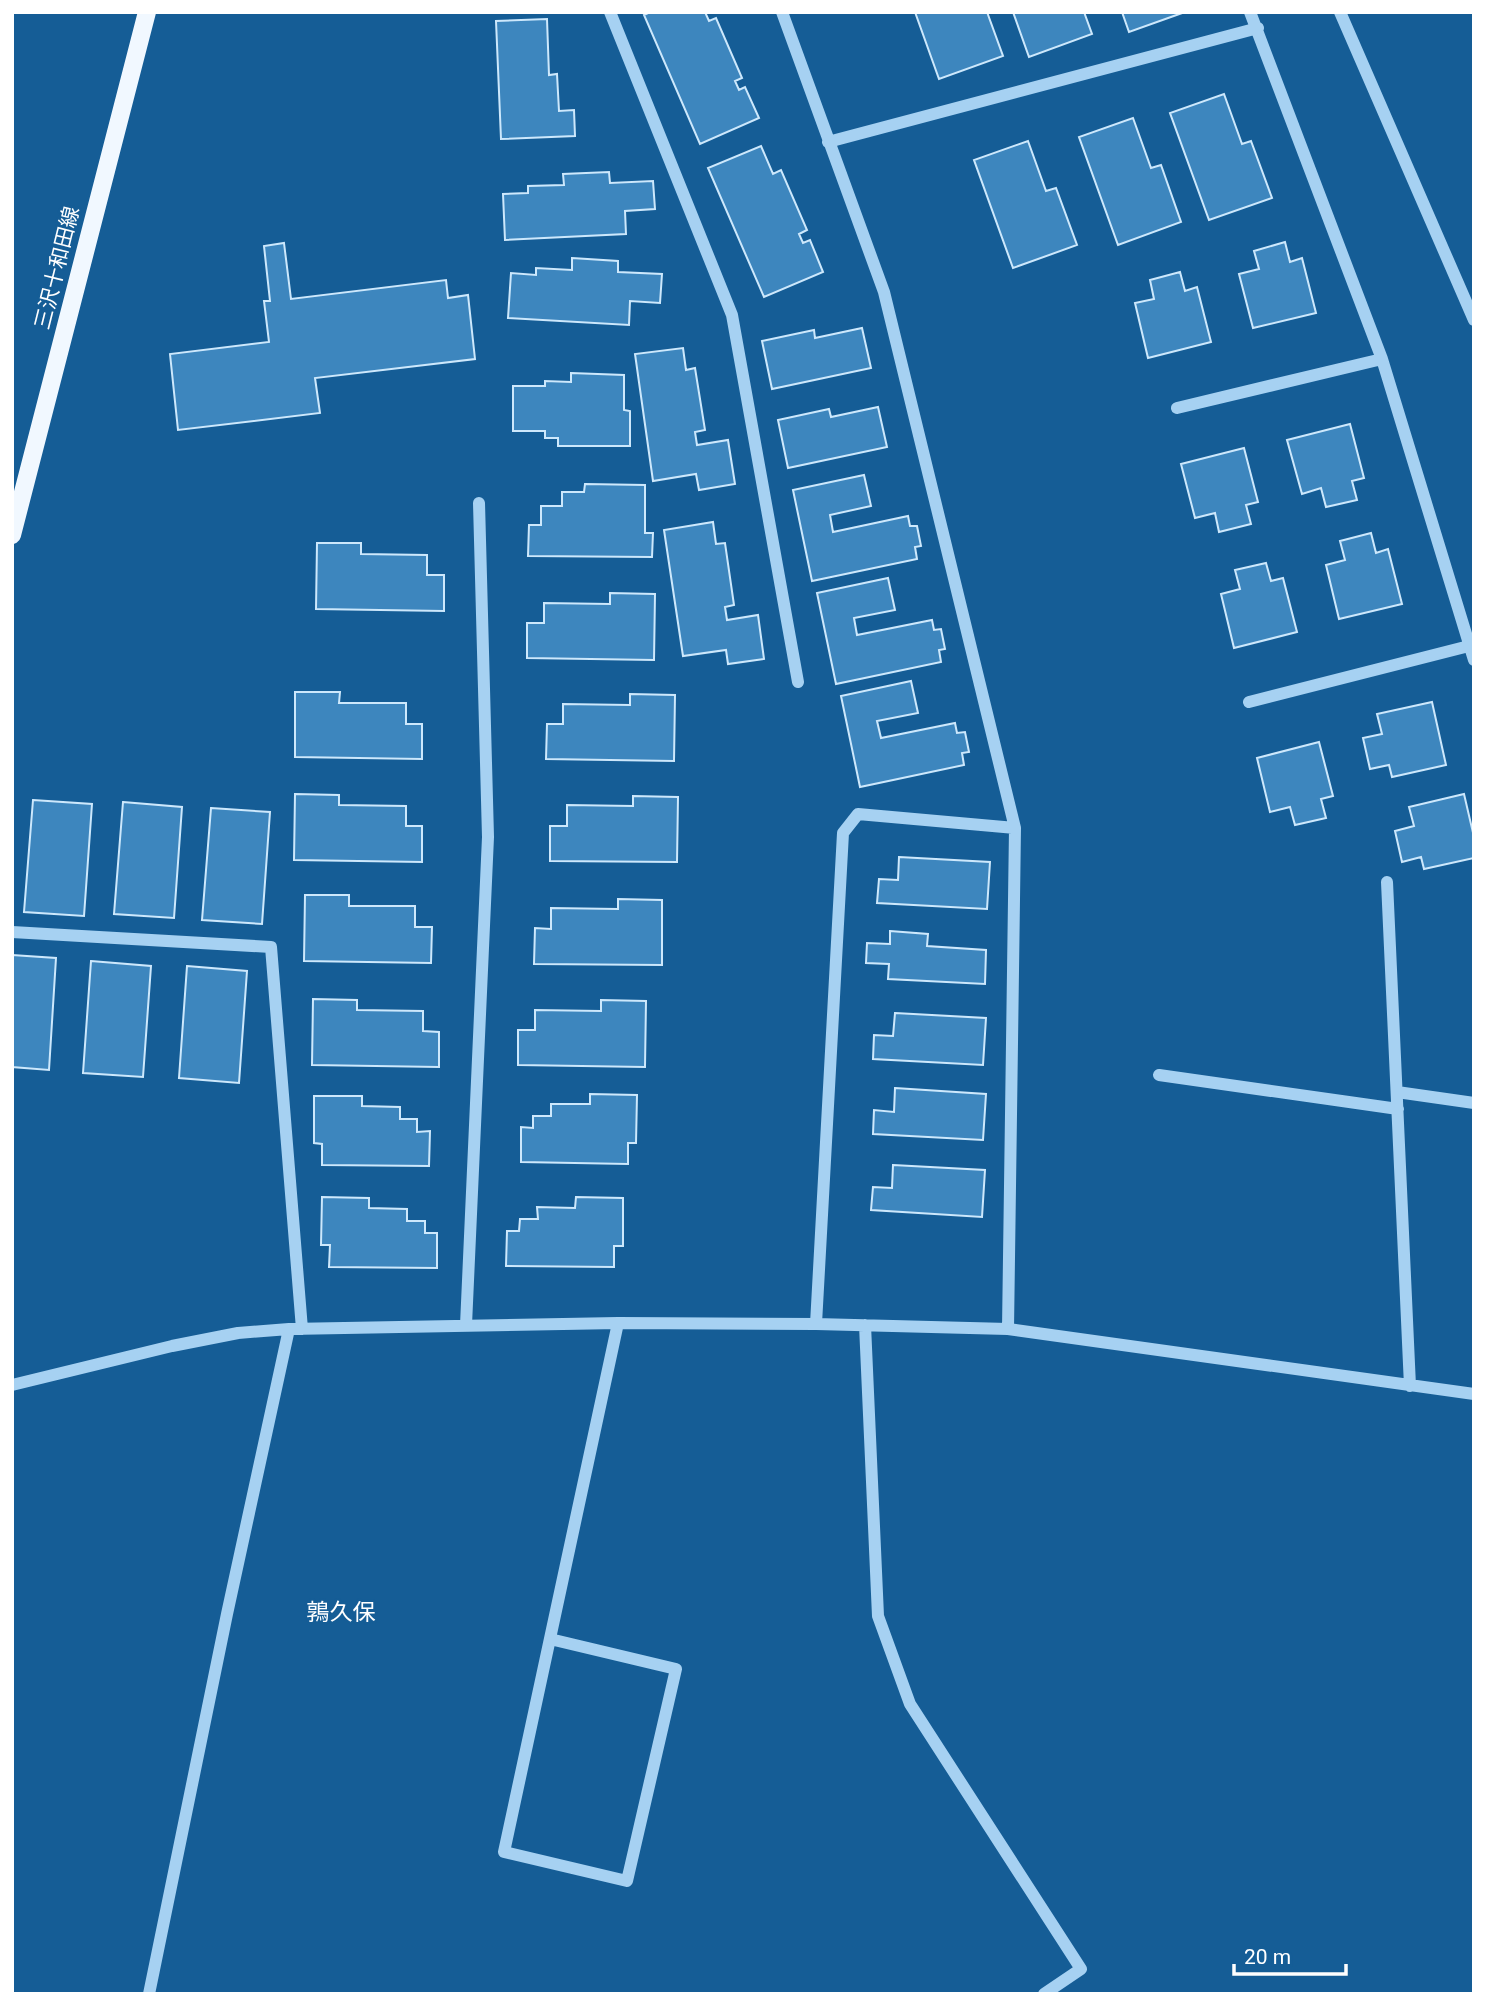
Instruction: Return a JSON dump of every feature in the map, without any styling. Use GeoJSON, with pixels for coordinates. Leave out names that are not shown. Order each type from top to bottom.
{"type":"FeatureCollection","features":[{"type":"Feature","properties":{"kind":"main road","name":"三沢十和田線"},"geometry":{"type":"LineString","coordinates":[[12,534],[147,12]]}},
{"type":"Feature","properties":{"kind":"street"},"geometry":{"type":"LineString","coordinates":[[610,12],[732,315],[798,682]]}},
{"type":"Feature","properties":{"kind":"street"},"geometry":{"type":"LineString","coordinates":[[782,12],[884,292],[1015,828],[1008,1329]]}},
{"type":"Feature","properties":{"kind":"street"},"geometry":{"type":"LineString","coordinates":[[1250,12],[1382,359],[1474,660]]}},
{"type":"Feature","properties":{"kind":"street"},"geometry":{"type":"LineString","coordinates":[[1340,12],[1474,320]]}},
{"type":"Feature","properties":{"kind":"street"},"geometry":{"type":"LineString","coordinates":[[828,142],[1258,28]]}},
{"type":"Feature","properties":{"kind":"street"},"geometry":{"type":"LineString","coordinates":[[1177,408],[1382,359]]}},
{"type":"Feature","properties":{"kind":"street"},"geometry":{"type":"LineString","coordinates":[[466,1325],[488,837],[479,502]]}},
{"type":"Feature","properties":{"kind":"street"},"geometry":{"type":"LineString","coordinates":[[1249,702],[1469,646]]}},
{"type":"Feature","properties":{"kind":"street"},"geometry":{"type":"LineString","coordinates":[[816,1324],[843,834],[858,814],[1015,828]]}},
{"type":"Feature","properties":{"kind":"street"},"geometry":{"type":"LineString","coordinates":[[1387,882],[1410,1385]]}},
{"type":"Feature","properties":{"kind":"street"},"geometry":{"type":"LineString","coordinates":[[12,932],[271,947],[295,1329],[227,1614],[149,1994]]}},
{"type":"Feature","properties":{"kind":"street"},"geometry":{"type":"LineString","coordinates":[[1159,1075],[1398,1109]]}},
{"type":"Feature","properties":{"kind":"street"},"geometry":{"type":"LineString","coordinates":[[1397,1091],[1474,1103]]}},
{"type":"Feature","properties":{"kind":"street"},"geometry":{"type":"LineString","coordinates":[[550,1639],[676,1669],[627,1881],[504,1852],[618,1323]]}},
{"type":"Feature","properties":{"kind":"street"},"geometry":{"type":"LineString","coordinates":[[12,1385],[172,1346],[238,1333],[466,1325],[816,1324],[1008,1329],[1474,1394]]}},
{"type":"Feature","properties":{"kind":"street"},"geometry":{"type":"LineString","coordinates":[[865,1325],[878,1616],[910,1704],[1081,1969],[1044,1994]]}},
{"type":"Feature","properties":{"kind":"building"},"geometry":{"type":"Polygon","coordinates":[[[650,12],[705,12],[709,21],[716,18],[742,78],[735,81],[739,90],[745,87],[759,118],[700,144],[644,15],[650,12]]]}},
{"type":"Feature","properties":{"kind":"building"},"geometry":{"type":"Polygon","coordinates":[[[915,12],[987,12],[1003,56],[939,79],[915,12]]]}},
{"type":"Feature","properties":{"kind":"building"},"geometry":{"type":"Polygon","coordinates":[[[1013,12],[1084,12],[1092,34],[1029,57],[1013,12]]]}},
{"type":"Feature","properties":{"kind":"building"},"geometry":{"type":"Polygon","coordinates":[[[1122,12],[1185,12],[1129,32],[1122,12]]]}},
{"type":"Feature","properties":{"kind":"building"},"geometry":{"type":"Polygon","coordinates":[[[547,19],[549,75],[557,74],[559,111],[574,110],[575,136],[501,139],[496,21],[547,19]]]}},
{"type":"Feature","properties":{"kind":"building"},"geometry":{"type":"Polygon","coordinates":[[[1224,94],[1242,144],[1251,141],[1272,198],[1209,220],[1170,113],[1224,94]]]}},
{"type":"Feature","properties":{"kind":"building"},"geometry":{"type":"Polygon","coordinates":[[[1133,118],[1151,168],[1161,165],[1181,222],[1118,245],[1079,137],[1133,118]]]}},
{"type":"Feature","properties":{"kind":"building"},"geometry":{"type":"Polygon","coordinates":[[[1028,141],[1046,191],[1056,188],[1077,245],[1013,268],[974,160],[1028,141]]]}},
{"type":"Feature","properties":{"kind":"building"},"geometry":{"type":"Polygon","coordinates":[[[761,146],[773,174],[781,170],[807,230],[799,234],[803,243],[810,240],[823,272],[764,297],[708,168],[761,146]]]}},
{"type":"Feature","properties":{"kind":"building"},"geometry":{"type":"Polygon","coordinates":[[[609,172],[610,183],[653,181],[655,209],[625,211],[626,234],[505,240],[503,194],[528,193],[528,186],[564,185],[563,174],[609,172]]]}},
{"type":"Feature","properties":{"kind":"building"},"geometry":{"type":"Polygon","coordinates":[[[1285,242],[1290,262],[1302,258],[1316,313],[1253,328],[1239,274],[1259,269],[1254,251],[1285,242]]]}},
{"type":"Feature","properties":{"kind":"building"},"geometry":{"type":"Polygon","coordinates":[[[284,243],[291,299],[446,280],[448,298],[468,295],[475,359],[315,378],[320,413],[178,430],[170,354],[269,342],[264,301],[270,301],[264,246],[284,243]]]}},
{"type":"Feature","properties":{"kind":"building"},"geometry":{"type":"Polygon","coordinates":[[[572,258],[618,261],[618,272],[662,274],[660,303],[630,301],[629,325],[508,318],[511,273],[536,275],[536,268],[572,270],[572,258]]]}},
{"type":"Feature","properties":{"kind":"building"},"geometry":{"type":"Polygon","coordinates":[[[1180,272],[1185,291],[1197,287],[1211,342],[1148,358],[1135,303],[1154,299],[1150,280],[1180,272]]]}},
{"type":"Feature","properties":{"kind":"building"},"geometry":{"type":"Polygon","coordinates":[[[862,328],[871,368],[772,389],[762,341],[814,330],[815,338],[862,328]]]}},
{"type":"Feature","properties":{"kind":"building"},"geometry":{"type":"Polygon","coordinates":[[[683,348],[686,370],[695,368],[705,430],[695,432],[697,445],[728,440],[735,484],[699,490],[696,474],[653,481],[635,354],[683,348]]]}},
{"type":"Feature","properties":{"kind":"building"},"geometry":{"type":"Polygon","coordinates":[[[571,373],[624,375],[624,410],[630,411],[630,446],[558,446],[558,438],[545,438],[545,431],[513,431],[513,386],[545,386],[545,381],[571,382],[571,373]]]}},
{"type":"Feature","properties":{"kind":"building"},"geometry":{"type":"Polygon","coordinates":[[[878,407],[887,447],[788,468],[778,420],[829,409],[831,417],[878,407]]]}},
{"type":"Feature","properties":{"kind":"building"},"geometry":{"type":"Polygon","coordinates":[[[1350,424],[1364,478],[1352,481],[1357,500],[1326,507],[1321,488],[1302,494],[1287,440],[1350,424]]]}},
{"type":"Feature","properties":{"kind":"building"},"geometry":{"type":"Polygon","coordinates":[[[1244,448],[1258,502],[1246,505],[1251,524],[1219,532],[1215,513],[1195,518],[1181,464],[1244,448]]]}},
{"type":"Feature","properties":{"kind":"building"},"geometry":{"type":"Polygon","coordinates":[[[864,475],[871,506],[830,515],[833,532],[908,516],[910,526],[917,526],[921,546],[915,547],[917,559],[812,581],[793,490],[864,475]]]}},
{"type":"Feature","properties":{"kind":"building"},"geometry":{"type":"Polygon","coordinates":[[[585,484],[645,485],[645,533],[653,533],[652,557],[528,556],[529,525],[541,525],[541,506],[562,506],[562,492],[584,492],[585,484]]]}},
{"type":"Feature","properties":{"kind":"building"},"geometry":{"type":"Polygon","coordinates":[[[713,522],[716,544],[725,543],[734,605],[725,607],[727,620],[758,615],[764,659],[728,664],[726,650],[683,656],[664,530],[713,522]]]}},
{"type":"Feature","properties":{"kind":"building"},"geometry":{"type":"Polygon","coordinates":[[[1371,533],[1376,553],[1388,549],[1402,604],[1339,619],[1326,565],[1345,560],[1340,541],[1371,533]]]}},
{"type":"Feature","properties":{"kind":"building"},"geometry":{"type":"Polygon","coordinates":[[[317,543],[361,543],[361,554],[427,555],[427,575],[444,575],[444,611],[316,609],[317,543]]]}},
{"type":"Feature","properties":{"kind":"building"},"geometry":{"type":"Polygon","coordinates":[[[1266,563],[1271,581],[1283,578],[1297,632],[1234,648],[1221,594],[1240,589],[1235,570],[1266,563]]]}},
{"type":"Feature","properties":{"kind":"building"},"geometry":{"type":"Polygon","coordinates":[[[888,578],[895,610],[854,618],[857,635],[932,620],[934,630],[941,629],[945,649],[939,650],[941,662],[836,684],[817,593],[888,578]]]}},
{"type":"Feature","properties":{"kind":"building"},"geometry":{"type":"Polygon","coordinates":[[[610,593],[655,594],[654,660],[527,658],[527,623],[544,623],[544,603],[610,604],[610,593]]]}},
{"type":"Feature","properties":{"kind":"building"},"geometry":{"type":"Polygon","coordinates":[[[911,681],[918,713],[877,721],[881,738],[955,723],[957,733],[965,732],[969,752],[962,753],[964,765],[860,787],[841,696],[911,681]]]}},
{"type":"Feature","properties":{"kind":"building"},"geometry":{"type":"Polygon","coordinates":[[[295,692],[340,692],[339,703],[406,703],[406,724],[422,724],[422,759],[295,757],[295,692]]]}},
{"type":"Feature","properties":{"kind":"building"},"geometry":{"type":"Polygon","coordinates":[[[630,694],[675,695],[674,761],[546,759],[547,724],[563,724],[563,704],[630,705],[630,694]]]}},
{"type":"Feature","properties":{"kind":"building"},"geometry":{"type":"Polygon","coordinates":[[[1432,702],[1446,765],[1392,777],[1389,765],[1370,769],[1363,738],[1382,734],[1377,714],[1432,702]]]}},
{"type":"Feature","properties":{"kind":"building"},"geometry":{"type":"Polygon","coordinates":[[[1319,742],[1333,796],[1321,799],[1326,818],[1295,825],[1290,807],[1270,812],[1257,758],[1319,742]]]}},
{"type":"Feature","properties":{"kind":"building"},"geometry":{"type":"Polygon","coordinates":[[[295,794],[339,795],[339,805],[406,806],[406,826],[422,826],[422,862],[294,860],[295,794]]]}},
{"type":"Feature","properties":{"kind":"building"},"geometry":{"type":"Polygon","coordinates":[[[1464,794],[1474,837],[1474,858],[1424,869],[1421,857],[1402,862],[1395,831],[1414,826],[1409,807],[1464,794]]]}},
{"type":"Feature","properties":{"kind":"building"},"geometry":{"type":"Polygon","coordinates":[[[633,796],[678,797],[677,862],[550,861],[550,826],[567,826],[567,805],[633,806],[633,796]]]}},
{"type":"Feature","properties":{"kind":"building"},"geometry":{"type":"Polygon","coordinates":[[[33,800],[92,804],[84,916],[24,912],[33,800]]]}},
{"type":"Feature","properties":{"kind":"building"},"geometry":{"type":"Polygon","coordinates":[[[123,802],[182,807],[174,918],[114,914],[123,802]]]}},
{"type":"Feature","properties":{"kind":"building"},"geometry":{"type":"Polygon","coordinates":[[[211,808],[270,812],[262,924],[202,920],[211,808]]]}},
{"type":"Feature","properties":{"kind":"building"},"geometry":{"type":"Polygon","coordinates":[[[899,857],[990,862],[987,909],[877,903],[879,879],[898,880],[899,857]]]}},
{"type":"Feature","properties":{"kind":"building"},"geometry":{"type":"Polygon","coordinates":[[[305,895],[349,895],[349,906],[415,906],[415,927],[432,927],[431,963],[304,961],[305,895]]]}},
{"type":"Feature","properties":{"kind":"building"},"geometry":{"type":"Polygon","coordinates":[[[618,899],[662,900],[662,965],[534,964],[535,928],[551,929],[551,908],[618,909],[618,899]]]}},
{"type":"Feature","properties":{"kind":"building"},"geometry":{"type":"Polygon","coordinates":[[[890,931],[928,934],[927,946],[986,950],[985,984],[888,979],[889,964],[866,963],[867,943],[890,944],[890,931]]]}},
{"type":"Feature","properties":{"kind":"building"},"geometry":{"type":"Polygon","coordinates":[[[12,955],[56,958],[49,1070],[12,1067],[12,955]]]}},
{"type":"Feature","properties":{"kind":"building"},"geometry":{"type":"Polygon","coordinates":[[[91,961],[151,966],[143,1077],[83,1073],[91,961]]]}},
{"type":"Feature","properties":{"kind":"building"},"geometry":{"type":"Polygon","coordinates":[[[187,966],[247,971],[239,1083],[179,1078],[187,966]]]}},
{"type":"Feature","properties":{"kind":"building"},"geometry":{"type":"Polygon","coordinates":[[[313,999],[357,1000],[357,1010],[423,1011],[423,1031],[439,1032],[439,1067],[312,1065],[313,999]]]}},
{"type":"Feature","properties":{"kind":"building"},"geometry":{"type":"Polygon","coordinates":[[[601,1000],[646,1001],[645,1067],[518,1065],[518,1030],[535,1030],[535,1010],[601,1011],[601,1000]]]}},
{"type":"Feature","properties":{"kind":"building"},"geometry":{"type":"Polygon","coordinates":[[[895,1013],[986,1018],[983,1065],[873,1059],[874,1035],[893,1036],[895,1013]]]}},
{"type":"Feature","properties":{"kind":"building"},"geometry":{"type":"Polygon","coordinates":[[[895,1088],[986,1094],[983,1140],[873,1134],[874,1110],[894,1112],[895,1088]]]}},
{"type":"Feature","properties":{"kind":"building"},"geometry":{"type":"Polygon","coordinates":[[[590,1094],[637,1095],[636,1143],[628,1143],[628,1164],[521,1162],[521,1127],[533,1128],[533,1116],[551,1116],[551,1104],[590,1104],[590,1094]]]}},
{"type":"Feature","properties":{"kind":"building"},"geometry":{"type":"Polygon","coordinates":[[[314,1096],[362,1096],[362,1106],[400,1107],[400,1119],[417,1119],[417,1132],[430,1131],[429,1166],[322,1165],[322,1144],[314,1143],[314,1096]]]}},
{"type":"Feature","properties":{"kind":"building"},"geometry":{"type":"Polygon","coordinates":[[[893,1165],[985,1170],[982,1217],[871,1210],[873,1187],[892,1188],[893,1165]]]}},
{"type":"Feature","properties":{"kind":"building"},"geometry":{"type":"Polygon","coordinates":[[[322,1197],[369,1198],[369,1208],[407,1209],[407,1221],[425,1221],[425,1233],[437,1233],[437,1268],[329,1267],[330,1245],[321,1245],[322,1197]]]}},
{"type":"Feature","properties":{"kind":"building"},"geometry":{"type":"Polygon","coordinates":[[[576,1197],[623,1198],[623,1246],[614,1246],[614,1267],[506,1266],[507,1231],[519,1231],[520,1219],[538,1219],[537,1207],[575,1208],[576,1197]]]}},
{"type":"Feature","properties":{"kind":"district","name":"鶉久保"},"geometry":{"type":"Point","coordinates":[341,1612]}}]}
